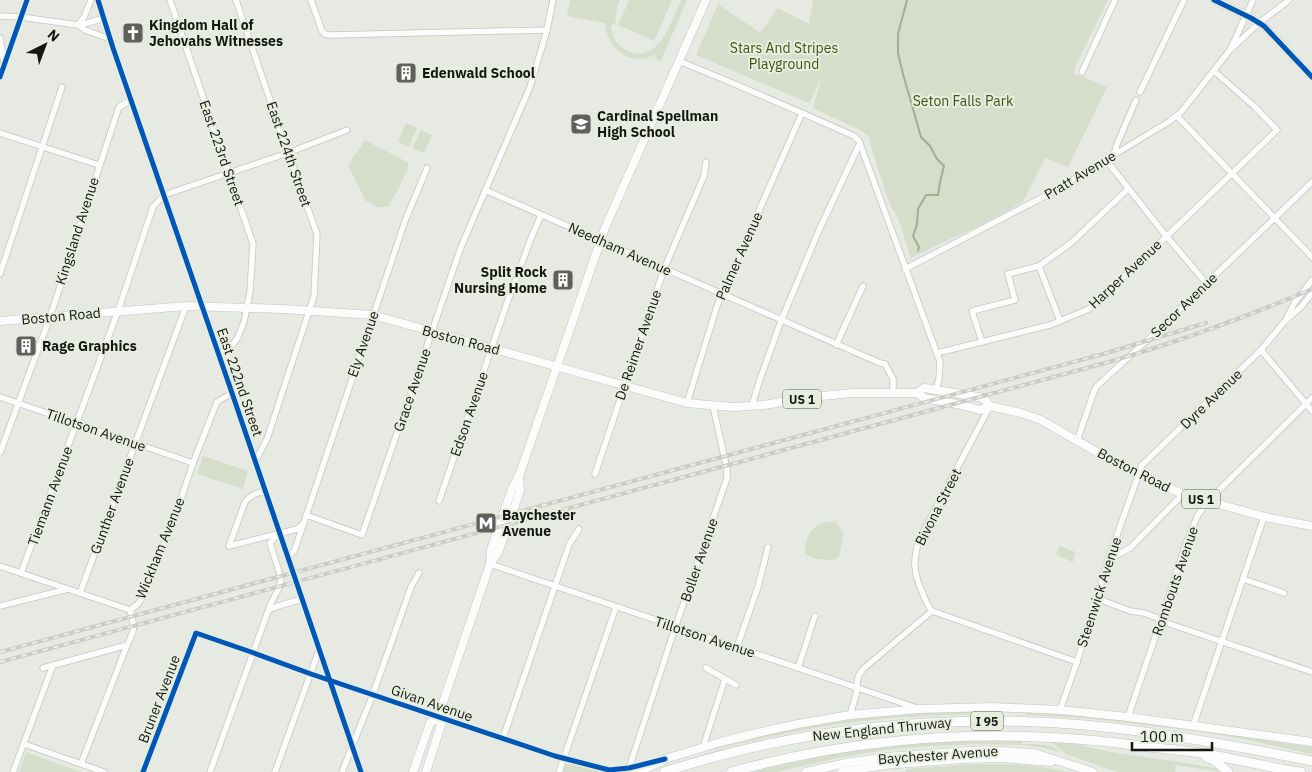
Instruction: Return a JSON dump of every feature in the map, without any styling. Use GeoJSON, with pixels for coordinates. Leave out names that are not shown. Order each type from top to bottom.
{"type":"FeatureCollection","features":[{"type":"Feature","properties":{"kind":"highway","name":"New England Thruway"},"geometry":{"type":"LineString","coordinates":[[664,772],[724,754],[812,736],[898,725],[966,721],[1045,722],[1114,728],[1312,761]]}},
{"type":"Feature","properties":{"kind":"highway","name":"New England Thruway"},"geometry":{"type":"LineString","coordinates":[[731,772],[793,756],[880,742],[938,737],[1007,736],[1063,738],[1195,753],[1298,772]]}},
{"type":"Feature","properties":{"kind":"highway"},"geometry":{"type":"LineString","coordinates":[[1195,753],[1214,760],[1228,772]]}},
{"type":"Feature","properties":{"kind":"highway"},"geometry":{"type":"LineString","coordinates":[[633,770],[664,759]]}},
{"type":"Feature","properties":{"kind":"highway"},"geometry":{"type":"LineString","coordinates":[[1262,772],[1273,770],[1298,772]]}},
{"type":"Feature","properties":{"kind":"main road"},"geometry":{"type":"LineString","coordinates":[[413,772],[430,723],[438,717],[490,564],[491,550],[503,514],[512,489],[520,476],[601,241],[706,0]]}},
{"type":"Feature","properties":{"kind":"main road"},"geometry":{"type":"LineString","coordinates":[[1214,0],[1264,26],[1312,77]]}},
{"type":"Feature","properties":{"kind":"main road","name":"Boston Road"},"geometry":{"type":"LineString","coordinates":[[0,321],[186,306],[373,315],[624,385],[688,402],[713,406],[752,406],[842,394],[893,392],[918,393],[924,398],[980,410],[990,406]]}},
{"type":"Feature","properties":{"kind":"main road","name":"Boston Road"},"geometry":{"type":"LineString","coordinates":[[918,393],[924,388],[983,398],[990,406],[1030,416],[1128,470],[1183,494],[1265,517],[1312,526]]}},
{"type":"Feature","properties":{"kind":"main road","name":"New England Thruway"},"geometry":{"type":"LineString","coordinates":[[664,759],[766,731],[850,715],[920,709],[992,707],[1060,710],[1128,717],[1312,742]]}},
{"type":"Feature","properties":{"kind":"main road"},"geometry":{"type":"LineString","coordinates":[[426,772],[441,725],[438,717]]}},
{"type":"Feature","properties":{"kind":"main road","name":"Baychester Avenue"},"geometry":{"type":"LineString","coordinates":[[808,772],[876,758],[964,751],[994,750],[1034,753],[1061,762]]}},
{"type":"Feature","properties":{"kind":"main road","name":"Baychester Avenue"},"geometry":{"type":"LineString","coordinates":[[842,772],[884,765],[962,759],[1001,758],[1061,762]]}},
{"type":"Feature","properties":{"kind":"main road"},"geometry":{"type":"LineString","coordinates":[[1061,762],[1093,772]]}},
{"type":"Feature","properties":{"kind":"street"},"geometry":{"type":"LineString","coordinates":[[0,78],[27,0]]}},
{"type":"Feature","properties":{"kind":"street"},"geometry":{"type":"LineString","coordinates":[[78,25],[84,17],[88,3],[91,0]]}},
{"type":"Feature","properties":{"kind":"street","name":"East 222nd Street"},"geometry":{"type":"LineString","coordinates":[[98,0],[361,772]]}},
{"type":"Feature","properties":{"kind":"street","name":"East 223rd Street"},"geometry":{"type":"LineString","coordinates":[[170,0],[253,244],[247,308]]}},
{"type":"Feature","properties":{"kind":"street","name":"East 224th Street"},"geometry":{"type":"LineString","coordinates":[[236,0],[317,234],[314,296],[309,311]]}},
{"type":"Feature","properties":{"kind":"street"},"geometry":{"type":"LineString","coordinates":[[311,0],[321,29],[330,35],[548,30]]}},
{"type":"Feature","properties":{"kind":"street"},"geometry":{"type":"LineString","coordinates":[[485,190],[528,92],[539,62],[548,30],[553,0]]}},
{"type":"Feature","properties":{"kind":"street"},"geometry":{"type":"LineString","coordinates":[[1082,72],[1115,0]]}},
{"type":"Feature","properties":{"kind":"street"},"geometry":{"type":"LineString","coordinates":[[1140,92],[1184,0]]}},
{"type":"Feature","properties":{"kind":"street","name":"Pratt Avenue"},"geometry":{"type":"LineString","coordinates":[[1230,50],[1253,0]]}},
{"type":"Feature","properties":{"kind":"street","name":"Pratt Avenue"},"geometry":{"type":"LineString","coordinates":[[905,269],[1049,194],[1170,122],[1177,116],[1230,50],[1259,23],[1289,0]]}},
{"type":"Feature","properties":{"kind":"street"},"geometry":{"type":"LineString","coordinates":[[0,16],[78,25],[104,18]]}},
{"type":"Feature","properties":{"kind":"street"},"geometry":{"type":"LineString","coordinates":[[78,25],[85,30],[110,38]]}},
{"type":"Feature","properties":{"kind":"street"},"geometry":{"type":"LineString","coordinates":[[0,38],[4,65]]}},
{"type":"Feature","properties":{"kind":"street"},"geometry":{"type":"LineString","coordinates":[[679,61],[733,82],[854,136],[860,143],[940,362],[936,390]]}},
{"type":"Feature","properties":{"kind":"street","name":"Harper Avenue"},"geometry":{"type":"LineString","coordinates":[[937,353],[1050,324],[1084,312],[1094,306],[1277,130],[1248,100],[1214,71]]}},
{"type":"Feature","properties":{"kind":"street"},"geometry":{"type":"LineString","coordinates":[[0,274],[62,87]]}},
{"type":"Feature","properties":{"kind":"street","name":"Kingsland Avenue"},"geometry":{"type":"LineString","coordinates":[[0,453],[50,317],[118,107],[131,100]]}},
{"type":"Feature","properties":{"kind":"street"},"geometry":{"type":"LineString","coordinates":[[1114,155],[1136,100]]}},
{"type":"Feature","properties":{"kind":"street","name":"Palmer Avenue"},"geometry":{"type":"LineString","coordinates":[[688,402],[717,306],[802,113]]}},
{"type":"Feature","properties":{"kind":"street"},"geometry":{"type":"LineString","coordinates":[[1177,116],[1312,257]]}},
{"type":"Feature","properties":{"kind":"street"},"geometry":{"type":"LineString","coordinates":[[164,195],[228,172],[288,154],[346,130]]}},
{"type":"Feature","properties":{"kind":"street"},"geometry":{"type":"LineString","coordinates":[[0,133],[99,165]]}},
{"type":"Feature","properties":{"kind":"street"},"geometry":{"type":"LineString","coordinates":[[752,406],[781,321],[820,228],[860,143]]}},
{"type":"Feature","properties":{"kind":"street"},"geometry":{"type":"LineString","coordinates":[[1106,160],[1206,283]]}},
{"type":"Feature","properties":{"kind":"street","name":"De Reimer Avenue"},"geometry":{"type":"LineString","coordinates":[[594,474],[664,269],[704,176],[706,162]]}},
{"type":"Feature","properties":{"kind":"street","name":"Ely Avenue"},"geometry":{"type":"LineString","coordinates":[[288,557],[294,551],[405,221],[427,168]]}},
{"type":"Feature","properties":{"kind":"street","name":"Secor Avenue"},"geometry":{"type":"LineString","coordinates":[[1077,441],[1096,387],[1312,182]]}},
{"type":"Feature","properties":{"kind":"street"},"geometry":{"type":"LineString","coordinates":[[982,342],[972,311],[1015,300],[1008,274],[1039,266],[1071,243],[1128,189]]}},
{"type":"Feature","properties":{"kind":"street","name":"Needham Avenue"},"geometry":{"type":"LineString","coordinates":[[485,190],[836,345],[885,364],[893,379],[893,392]]}},
{"type":"Feature","properties":{"kind":"street","name":"Grace Avenue"},"geometry":{"type":"LineString","coordinates":[[306,515],[362,535],[461,247],[485,190]]}},
{"type":"Feature","properties":{"kind":"street","name":"Tiemann Avenue"},"geometry":{"type":"LineString","coordinates":[[21,573],[118,311],[153,207],[164,195]]}},
{"type":"Feature","properties":{"kind":"street","name":"Edson Avenue"},"geometry":{"type":"LineString","coordinates":[[440,500],[491,348],[541,214]]}},
{"type":"Feature","properties":{"kind":"street"},"geometry":{"type":"LineString","coordinates":[[1039,266],[1060,321]]}},
{"type":"Feature","properties":{"kind":"street","name":"Dyre Avenue"},"geometry":{"type":"LineString","coordinates":[[1284,322],[1294,302],[1312,280]]}},
{"type":"Feature","properties":{"kind":"street"},"geometry":{"type":"LineString","coordinates":[[836,345],[863,286]]}},
{"type":"Feature","properties":{"kind":"street","name":"Dyre Avenue"},"geometry":{"type":"LineString","coordinates":[[1139,475],[1142,465],[1261,350],[1311,294]]}},
{"type":"Feature","properties":{"kind":"street","name":"Gunther Avenue"},"geometry":{"type":"LineString","coordinates":[[80,593],[186,306]]}},
{"type":"Feature","properties":{"kind":"street"},"geometry":{"type":"LineString","coordinates":[[218,352],[233,344],[238,337],[247,308]]}},
{"type":"Feature","properties":{"kind":"street"},"geometry":{"type":"LineString","coordinates":[[256,462],[267,439],[309,311]]}},
{"type":"Feature","properties":{"kind":"street"},"geometry":{"type":"LineString","coordinates":[[1261,350],[1312,411]]}},
{"type":"Feature","properties":{"kind":"street","name":"Wickham Avenue"},"geometry":{"type":"LineString","coordinates":[[82,764],[127,645],[133,635],[134,623],[130,610],[142,598],[174,520],[192,463],[216,402],[232,393]]}},
{"type":"Feature","properties":{"kind":"street","name":"Tillotson Avenue"},"geometry":{"type":"LineString","coordinates":[[0,397],[192,463]]}},
{"type":"Feature","properties":{"kind":"street","name":"Rombouts Avenue"},"geometry":{"type":"LineString","coordinates":[[1128,717],[1186,543],[1198,515],[1208,501],[1312,398]]}},
{"type":"Feature","properties":{"kind":"street","name":"Boller Avenue"},"geometry":{"type":"LineString","coordinates":[[633,770],[675,628],[727,478],[727,469],[713,406]]}},
{"type":"Feature","properties":{"kind":"street","name":"Bivona Street"},"geometry":{"type":"LineString","coordinates":[[932,611],[928,606],[915,573],[916,551],[921,536],[990,406]]}},
{"type":"Feature","properties":{"kind":"street","name":"Steenwick Avenue"},"geometry":{"type":"LineString","coordinates":[[1060,710],[1077,662],[1108,560],[1139,475]]}},
{"type":"Feature","properties":{"kind":"street"},"geometry":{"type":"LineString","coordinates":[[265,491],[255,494],[245,502],[229,546],[297,529],[304,522]]}},
{"type":"Feature","properties":{"kind":"street"},"geometry":{"type":"LineString","coordinates":[[1108,560],[1130,548],[1183,494]]}},
{"type":"Feature","properties":{"kind":"street"},"geometry":{"type":"LineString","coordinates":[[1193,726],[1265,517]]}},
{"type":"Feature","properties":{"kind":"street"},"geometry":{"type":"LineString","coordinates":[[503,738],[570,545],[579,529]]}},
{"type":"Feature","properties":{"kind":"street"},"geometry":{"type":"LineString","coordinates":[[210,772],[271,603],[281,584],[280,574],[270,543],[279,533]]}},
{"type":"Feature","properties":{"kind":"street"},"geometry":{"type":"LineString","coordinates":[[737,648],[758,587],[768,548]]}},
{"type":"Feature","properties":{"kind":"street","name":"Tillotson Avenue"},"geometry":{"type":"LineString","coordinates":[[490,564],[675,628],[920,709]]}},
{"type":"Feature","properties":{"kind":"street"},"geometry":{"type":"LineString","coordinates":[[0,566],[130,610]]}},
{"type":"Feature","properties":{"kind":"street"},"geometry":{"type":"LineString","coordinates":[[342,772],[373,694],[411,587],[419,573]]}},
{"type":"Feature","properties":{"kind":"street"},"geometry":{"type":"LineString","coordinates":[[1243,579],[1284,593]]}},
{"type":"Feature","properties":{"kind":"street"},"geometry":{"type":"LineString","coordinates":[[0,606],[68,589]]}},
{"type":"Feature","properties":{"kind":"street"},"geometry":{"type":"LineString","coordinates":[[1096,598],[1312,672]]}},
{"type":"Feature","properties":{"kind":"street"},"geometry":{"type":"LineString","coordinates":[[269,610],[275,606],[302,599]]}},
{"type":"Feature","properties":{"kind":"street"},"geometry":{"type":"LineString","coordinates":[[559,772],[616,608]]}},
{"type":"Feature","properties":{"kind":"street"},"geometry":{"type":"LineString","coordinates":[[850,715],[856,695],[858,678],[863,669],[932,611],[1077,662]]}},
{"type":"Feature","properties":{"kind":"street"},"geometry":{"type":"LineString","coordinates":[[798,668],[815,616]]}},
{"type":"Feature","properties":{"kind":"street","name":"Givan Avenue"},"geometry":{"type":"LineString","coordinates":[[196,634],[554,756],[609,770],[633,770]]}},
{"type":"Feature","properties":{"kind":"street","name":"Bruner Avenue"},"geometry":{"type":"LineString","coordinates":[[143,772],[196,634]]}},
{"type":"Feature","properties":{"kind":"street"},"geometry":{"type":"LineString","coordinates":[[43,668],[127,645]]}},
{"type":"Feature","properties":{"kind":"street"},"geometry":{"type":"LineString","coordinates":[[275,772],[319,650]]}},
{"type":"Feature","properties":{"kind":"street"},"geometry":{"type":"LineString","coordinates":[[13,772],[54,665]]}},
{"type":"Feature","properties":{"kind":"street"},"geometry":{"type":"LineString","coordinates":[[706,668],[736,685]]}},
{"type":"Feature","properties":{"kind":"street"},"geometry":{"type":"LineString","coordinates":[[703,747],[725,679]]}},
{"type":"Feature","properties":{"kind":"street"},"geometry":{"type":"LineString","coordinates":[[24,744],[104,772]]}},
{"type":"Feature","properties":{"kind":"green space"},"geometry":{"type":"Polygon","coordinates":[[[570,0],[620,0],[617,7],[615,25],[611,25],[612,33],[620,46],[637,54],[647,52],[655,47],[668,30],[681,0],[687,0],[661,61],[655,58],[657,54],[638,59],[622,54],[611,42],[605,23],[567,16],[570,0]]]}},
{"type":"Feature","properties":{"kind":"green space"},"geometry":{"type":"Polygon","coordinates":[[[629,0],[672,0],[654,41],[618,25],[629,0]]]}},
{"type":"Feature","properties":{"kind":"green space","name":"Seton Falls Park"},"geometry":{"type":"Polygon","coordinates":[[[813,0],[1108,0],[1076,65],[1074,73],[1107,87],[1068,167],[1045,158],[1023,202],[981,225],[911,258],[897,215],[892,209],[883,186],[884,184],[868,136],[860,130],[813,108],[821,78],[809,103],[696,55],[718,4],[760,33],[778,8],[809,24],[813,0]]]}},
{"type":"Feature","properties":{"kind":"green space"},"geometry":{"type":"Polygon","coordinates":[[[406,123],[417,128],[409,147],[398,142],[406,123]]]}},
{"type":"Feature","properties":{"kind":"green space"},"geometry":{"type":"Polygon","coordinates":[[[421,130],[432,135],[424,153],[412,148],[421,130]]]}},
{"type":"Feature","properties":{"kind":"green space"},"geometry":{"type":"Polygon","coordinates":[[[365,140],[407,162],[409,166],[388,207],[377,207],[366,201],[348,165],[365,140]]]}},
{"type":"Feature","properties":{"kind":"green space"},"geometry":{"type":"Polygon","coordinates":[[[203,456],[248,471],[243,489],[197,474],[203,456]]]}},
{"type":"Feature","properties":{"kind":"green space"},"geometry":{"type":"Polygon","coordinates":[[[835,521],[844,533],[839,557],[834,560],[815,559],[805,554],[807,540],[814,528],[822,523],[835,521]]]}},
{"type":"Feature","properties":{"kind":"green space"},"geometry":{"type":"Polygon","coordinates":[[[1059,546],[1076,552],[1073,562],[1056,555],[1059,546]]]}},
{"type":"Feature","properties":{"kind":"green space"},"geometry":{"type":"Polygon","coordinates":[[[988,710],[994,715],[916,716],[840,724],[688,755],[758,736],[830,722],[878,716],[988,710]]]}},
{"type":"Feature","properties":{"kind":"green space"},"geometry":{"type":"Polygon","coordinates":[[[1026,713],[1078,714],[1226,734],[1312,747],[1312,754],[1238,738],[1187,730],[1084,718],[1025,715],[1026,713]]]}},
{"type":"Feature","properties":{"kind":"green space"},"geometry":{"type":"Polygon","coordinates":[[[981,740],[1022,740],[1022,744],[1047,745],[1061,752],[1020,745],[978,744],[919,747],[885,750],[838,758],[777,772],[752,772],[869,748],[981,740]]]}},
{"type":"Feature","properties":{"kind":"green space"},"geometry":{"type":"Polygon","coordinates":[[[1046,741],[1066,742],[1116,753],[1215,768],[1221,772],[1176,765],[1175,772],[1117,772],[1066,754],[1054,744],[1046,741]]]}},
{"type":"Feature","properties":{"kind":"green space"},"geometry":{"type":"Polygon","coordinates":[[[26,752],[81,772],[19,772],[26,752]]]}},
{"type":"Feature","properties":{"kind":"green space"},"geometry":{"type":"Polygon","coordinates":[[[570,762],[593,770],[607,772],[563,772],[566,765],[570,762]]]}},
{"type":"Feature","properties":{"kind":"green space"},"geometry":{"type":"Polygon","coordinates":[[[976,764],[1034,766],[1067,772],[906,772],[906,769],[976,764]]]}},
{"type":"Feature","properties":{"kind":"waterway"},"geometry":{"type":"LineString","coordinates":[[907,0],[898,34],[898,53],[921,137],[944,166],[938,195],[926,195],[918,209],[917,224],[913,236],[919,247],[918,251]]}},
{"type":"Feature","properties":{"kind":"railway"},"geometry":{"type":"LineString","coordinates":[[0,662],[1109,362],[1212,328],[1312,289]]}},
{"type":"Feature","properties":{"kind":"railway"},"geometry":{"type":"LineString","coordinates":[[0,652],[1103,354],[1206,323]]}},
{"type":"Feature","properties":{"kind":"cycle path"},"geometry":{"type":"LineString","coordinates":[[0,77],[27,0]]}},
{"type":"Feature","properties":{"kind":"cycle path"},"geometry":{"type":"LineString","coordinates":[[98,0],[361,772]]}},
{"type":"Feature","properties":{"kind":"cycle path"},"geometry":{"type":"LineString","coordinates":[[1214,0],[1264,26],[1312,77]]}},
{"type":"Feature","properties":{"kind":"cycle path"},"geometry":{"type":"LineString","coordinates":[[143,772],[196,633],[311,674],[555,756],[609,770],[629,768],[665,759]]}},
{"type":"Feature","properties":{"kind":"place","name":"Kingdom Hall of Jehovahs Witnesses"},"geometry":{"type":"Point","coordinates":[133,33]}},
{"type":"Feature","properties":{"kind":"place","name":"Edenwald School"},"geometry":{"type":"Point","coordinates":[406,73]}},
{"type":"Feature","properties":{"kind":"place","name":"Cardinal Spellman High School"},"geometry":{"type":"Point","coordinates":[581,124]}},
{"type":"Feature","properties":{"kind":"place","name":"Split Rock Nursing Home"},"geometry":{"type":"Point","coordinates":[563,280]}},
{"type":"Feature","properties":{"kind":"place","name":"Rage Graphics"},"geometry":{"type":"Point","coordinates":[26,346]}},
{"type":"Feature","properties":{"kind":"place","name":"Baychester Avenue"},"geometry":{"type":"Point","coordinates":[486,523]}},
{"type":"Feature","properties":{"kind":"park label","name":"Stars And Stripes Playground"},"geometry":{"type":"Point","coordinates":[784,56]}}]}
